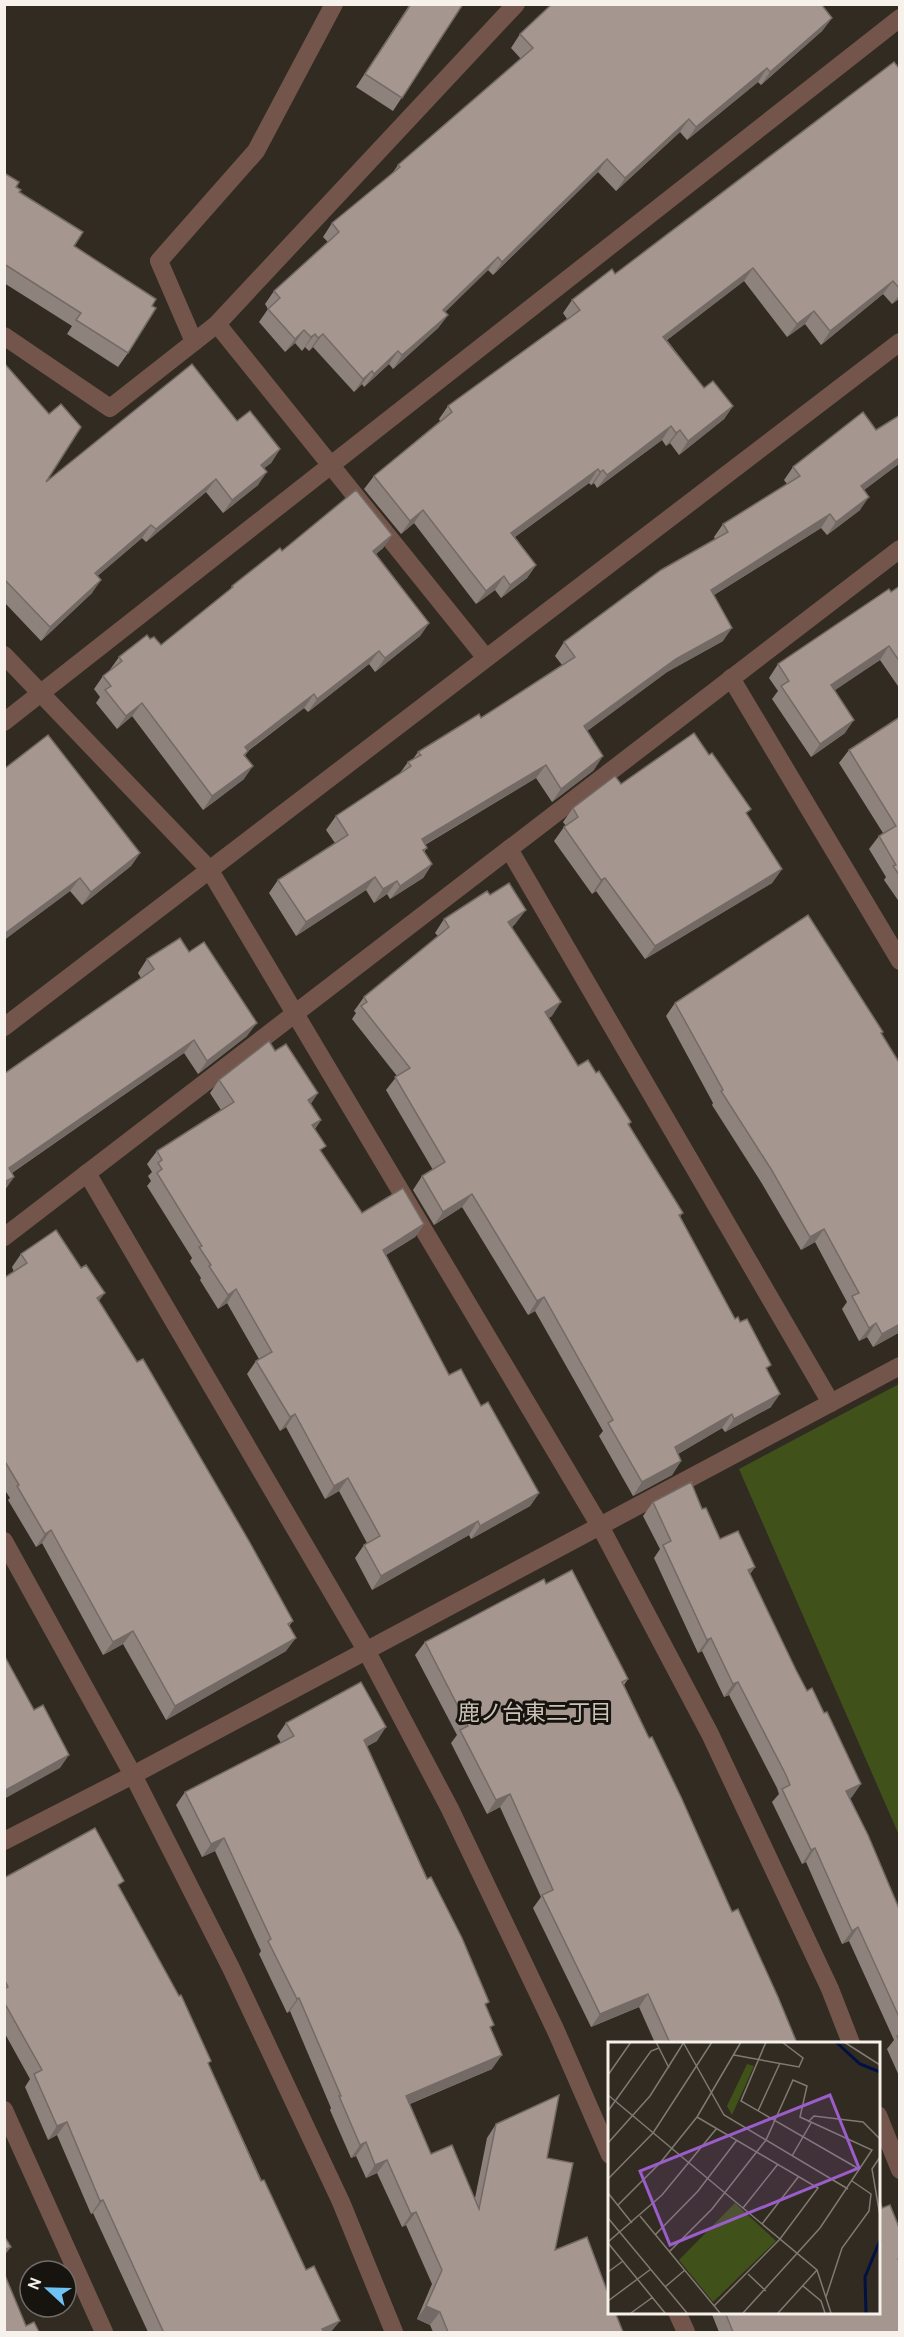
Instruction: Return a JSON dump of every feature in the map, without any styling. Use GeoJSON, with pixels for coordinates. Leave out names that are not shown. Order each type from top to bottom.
{"type":"FeatureCollection","features":[{"type":"Feature","properties":{"kind":"street"},"geometry":{"type":"LineString","coordinates":[[194,342],[159,261],[255,151],[334,4]]}},
{"type":"Feature","properties":{"kind":"street"},"geometry":{"type":"LineString","coordinates":[[4,336],[110,408],[217,324],[516,4]]}},
{"type":"Feature","properties":{"kind":"street"},"geometry":{"type":"LineString","coordinates":[[4,722],[900,18]]}},
{"type":"Feature","properties":{"kind":"street"},"geometry":{"type":"LineString","coordinates":[[217,324],[486,658]]}},
{"type":"Feature","properties":{"kind":"street"},"geometry":{"type":"LineString","coordinates":[[4,1027],[900,342]]}},
{"type":"Feature","properties":{"kind":"street"},"geometry":{"type":"LineString","coordinates":[[4,1237],[900,549]]}},
{"type":"Feature","properties":{"kind":"street"},"geometry":{"type":"LineString","coordinates":[[4,655],[209,869],[600,1526],[710,1734],[830,1989],[851,2042]]}},
{"type":"Feature","properties":{"kind":"street"},"geometry":{"type":"LineString","coordinates":[[731,678],[900,961]]}},
{"type":"Feature","properties":{"kind":"street"},"geometry":{"type":"LineString","coordinates":[[509,849],[831,1403]]}},
{"type":"Feature","properties":{"kind":"street"},"geometry":{"type":"LineString","coordinates":[[87,1173],[366,1650],[450,1809],[556,2031],[608,2150]]}},
{"type":"Feature","properties":{"kind":"street"},"geometry":{"type":"LineString","coordinates":[[4,1841],[133,1775],[900,1366]]}},
{"type":"Feature","properties":{"kind":"street"},"geometry":{"type":"LineString","coordinates":[[4,1541],[133,1775],[231,1968],[341,2202],[394,2332]]}},
{"type":"Feature","properties":{"kind":"street"},"geometry":{"type":"LineString","coordinates":[[4,2110],[104,2332]]}},
{"type":"Feature","properties":{"kind":"street"},"geometry":{"type":"LineString","coordinates":[[880,2118],[900,2170]]}},
{"type":"Feature","properties":{"kind":"street"},"geometry":{"type":"LineString","coordinates":[[677,2313],[686,2332]]}},
{"type":"Feature","properties":{"kind":"green space"},"geometry":{"type":"Polygon","coordinates":[[[899,1384],[899,1835],[739,1469],[899,1384]]]}},
{"type":"Feature","properties":{"kind":"building"},"geometry":{"type":"Polygon","coordinates":[[[411,4],[463,4],[402,98],[365,74],[411,4]]]}},
{"type":"Feature","properties":{"kind":"building"},"geometry":{"type":"Polygon","coordinates":[[[552,4],[821,4],[832,18],[770,72],[767,68],[696,127],[689,119],[625,178],[607,159],[502,262],[498,257],[443,310],[448,315],[402,355],[398,351],[374,374],[372,371],[363,379],[323,334],[318,338],[315,334],[311,337],[304,330],[295,339],[268,309],[280,298],[274,291],[339,232],[332,223],[400,167],[398,165],[533,48],[520,34],[552,4]]]}},
{"type":"Feature","properties":{"kind":"building"},"geometry":{"type":"Polygon","coordinates":[[[894,62],[898,67],[900,65],[900,289],[893,281],[830,331],[814,311],[797,324],[753,268],[663,337],[704,388],[713,381],[733,406],[688,441],[680,430],[676,433],[671,426],[607,475],[603,470],[600,472],[598,469],[511,533],[536,565],[510,585],[504,576],[486,591],[423,510],[410,521],[374,476],[452,412],[448,406],[580,310],[572,300],[612,269],[615,274],[894,62]]]}},
{"type":"Feature","properties":{"kind":"building"},"geometry":{"type":"Polygon","coordinates":[[[4,173],[19,182],[16,187],[21,190],[19,192],[83,232],[74,246],[156,299],[152,306],[156,308],[128,353],[76,320],[81,313],[4,264],[4,173]]]}},
{"type":"Feature","properties":{"kind":"building"},"geometry":{"type":"Polygon","coordinates":[[[4,363],[49,414],[61,404],[81,427],[46,482],[192,364],[237,421],[250,411],[280,449],[261,465],[267,472],[232,500],[216,479],[156,529],[151,525],[95,573],[101,580],[50,627],[4,579],[4,363]]]}},
{"type":"Feature","properties":{"kind":"building"},"geometry":{"type":"Polygon","coordinates":[[[863,412],[876,430],[900,415],[900,457],[861,486],[869,497],[836,522],[830,514],[711,590],[732,628],[676,659],[584,726],[603,756],[561,789],[546,765],[422,839],[427,848],[423,850],[432,864],[400,886],[397,881],[383,889],[375,877],[306,922],[278,880],[348,835],[336,816],[411,766],[408,762],[421,755],[418,752],[479,714],[481,718],[575,657],[564,642],[661,570],[728,532],[723,524],[800,476],[793,467],[863,412]]]}},
{"type":"Feature","properties":{"kind":"building"},"geometry":{"type":"Polygon","coordinates":[[[356,490],[392,535],[373,551],[429,623],[385,658],[379,651],[317,699],[314,694],[245,747],[248,751],[244,755],[253,766],[212,796],[142,703],[126,716],[105,690],[111,686],[103,676],[122,661],[119,657],[147,635],[150,639],[154,637],[161,645],[232,586],[280,548],[282,551],[356,490]]]}},
{"type":"Feature","properties":{"kind":"building"},"geometry":{"type":"Polygon","coordinates":[[[900,586],[900,662],[889,646],[831,685],[854,720],[820,744],[781,686],[789,681],[778,664],[889,589],[891,592],[900,586]]]}},
{"type":"Feature","properties":{"kind":"building"},"geometry":{"type":"Polygon","coordinates":[[[900,717],[900,876],[879,836],[896,826],[849,750],[900,717]]]}},
{"type":"Feature","properties":{"kind":"building"},"geometry":{"type":"Polygon","coordinates":[[[694,733],[709,755],[712,753],[751,809],[746,813],[782,869],[655,946],[605,878],[601,880],[564,827],[578,817],[573,808],[615,776],[621,784],[694,733]]]}},
{"type":"Feature","properties":{"kind":"building"},"geometry":{"type":"Polygon","coordinates":[[[48,735],[140,853],[91,892],[80,878],[4,934],[4,769],[48,735]]]}},
{"type":"Feature","properties":{"kind":"building"},"geometry":{"type":"Polygon","coordinates":[[[509,883],[526,910],[508,922],[561,1002],[545,1012],[578,1066],[588,1060],[596,1073],[599,1071],[631,1122],[628,1124],[683,1213],[679,1215],[735,1319],[738,1317],[740,1322],[747,1319],[771,1365],[766,1368],[780,1394],[734,1419],[732,1414],[675,1447],[681,1461],[642,1482],[608,1423],[613,1420],[544,1297],[537,1301],[472,1194],[443,1212],[422,1176],[445,1162],[395,1077],[410,1068],[361,1006],[367,1002],[364,997],[449,927],[444,919],[487,891],[490,895],[509,883]]]}},
{"type":"Feature","properties":{"kind":"building"},"geometry":{"type":"Polygon","coordinates":[[[808,915],[883,1032],[881,1033],[900,1064],[900,1324],[882,1334],[876,1323],[869,1328],[852,1296],[859,1293],[824,1229],[810,1237],[771,1169],[721,1091],[723,1090],[675,1003],[808,915]]]}},
{"type":"Feature","properties":{"kind":"building"},"geometry":{"type":"Polygon","coordinates":[[[180,938],[189,952],[204,942],[257,1023],[207,1061],[194,1040],[9,1168],[14,1177],[4,1182],[4,1074],[154,969],[147,959],[180,938]]]}},
{"type":"Feature","properties":{"kind":"building"},"geometry":{"type":"Polygon","coordinates":[[[269,1041],[275,1051],[286,1044],[318,1093],[308,1100],[321,1120],[312,1125],[326,1146],[320,1150],[362,1213],[403,1188],[424,1224],[383,1250],[449,1375],[461,1369],[481,1406],[488,1402],[539,1493],[480,1526],[478,1521],[381,1576],[364,1545],[380,1536],[348,1478],[334,1486],[295,1414],[290,1417],[256,1361],[272,1352],[236,1289],[228,1295],[209,1266],[211,1265],[199,1247],[202,1246],[157,1173],[162,1169],[158,1163],[162,1160],[157,1151],[234,1102],[219,1080],[269,1041]]]}},
{"type":"Feature","properties":{"kind":"building"},"geometry":{"type":"Polygon","coordinates":[[[56,1230],[81,1268],[86,1265],[105,1293],[97,1298],[137,1362],[143,1359],[293,1621],[288,1624],[296,1638],[175,1706],[133,1631],[113,1642],[51,1530],[45,1534],[4,1460],[4,1278],[27,1263],[21,1254],[56,1230]]]}},
{"type":"Feature","properties":{"kind":"building"},"geometry":{"type":"Polygon","coordinates":[[[691,1482],[702,1509],[706,1508],[720,1539],[738,1531],[755,1567],[748,1570],[796,1670],[807,1691],[812,1688],[824,1713],[827,1712],[861,1784],[846,1791],[868,1835],[900,1911],[900,2019],[858,1927],[852,1931],[815,1848],[811,1850],[782,1789],[790,1785],[786,1775],[738,1682],[733,1684],[711,1638],[707,1640],[663,1545],[671,1541],[653,1502],[691,1482]]]}},
{"type":"Feature","properties":{"kind":"building"},"geometry":{"type":"Polygon","coordinates":[[[572,1570],[628,1679],[622,1682],[681,1797],[732,1912],[738,1909],[797,2042],[670,2042],[648,1994],[600,2014],[542,1895],[553,1890],[510,1794],[496,1800],[460,1730],[468,1726],[425,1642],[544,1579],[546,1584],[572,1570]]]}},
{"type":"Feature","properties":{"kind":"building"},"geometry":{"type":"Polygon","coordinates":[[[4,1655],[34,1710],[43,1705],[69,1755],[4,1791],[4,1655]]]}},
{"type":"Feature","properties":{"kind":"building"},"geometry":{"type":"Polygon","coordinates":[[[361,1682],[386,1727],[364,1740],[427,1879],[431,1877],[462,1938],[489,2002],[485,2004],[494,2025],[490,2027],[502,2055],[406,2096],[431,2154],[452,2145],[479,2209],[496,2124],[559,2095],[547,2158],[573,2163],[555,2250],[587,2237],[608,2294],[608,2313],[615,2313],[623,2332],[448,2332],[440,2312],[426,2306],[442,2270],[416,2212],[411,2214],[387,2160],[375,2165],[366,2142],[360,2145],[299,1998],[297,1999],[268,1941],[271,1939],[224,1838],[211,1844],[185,1792],[294,1736],[286,1723],[361,1682]]]}},
{"type":"Feature","properties":{"kind":"building"},"geometry":{"type":"Polygon","coordinates":[[[95,1828],[124,1881],[118,1885],[179,1996],[181,1995],[211,2061],[208,2063],[261,2181],[264,2180],[306,2270],[314,2266],[340,2321],[322,2329],[324,2332],[161,2332],[163,2331],[103,2200],[100,2201],[67,2122],[57,2126],[34,2074],[42,2070],[4,2002],[4,1989],[8,1987],[4,1979],[4,1878],[95,1828]]]}},
{"type":"Feature","properties":{"kind":"building"},"geometry":{"type":"Polygon","coordinates":[[[880,2201],[882,2208],[890,2205],[900,2230],[900,2258],[898,2259],[900,2262],[900,2332],[733,2332],[725,2313],[880,2313],[880,2201]]]}},
{"type":"Feature","properties":{"kind":"building"},"geometry":{"type":"Polygon","coordinates":[[[4,2236],[11,2247],[4,2250],[4,2236]]]}},
{"type":"Feature","properties":{"kind":"building"},"geometry":{"type":"Polygon","coordinates":[[[4,2273],[18,2307],[18,2319],[23,2319],[26,2326],[34,2322],[39,2332],[4,2332],[4,2273]]]}},
{"type":"Feature","properties":{"kind":"district","name":"鹿ノ台東二丁目"},"geometry":{"type":"Point","coordinates":[535,1712]}}]}
